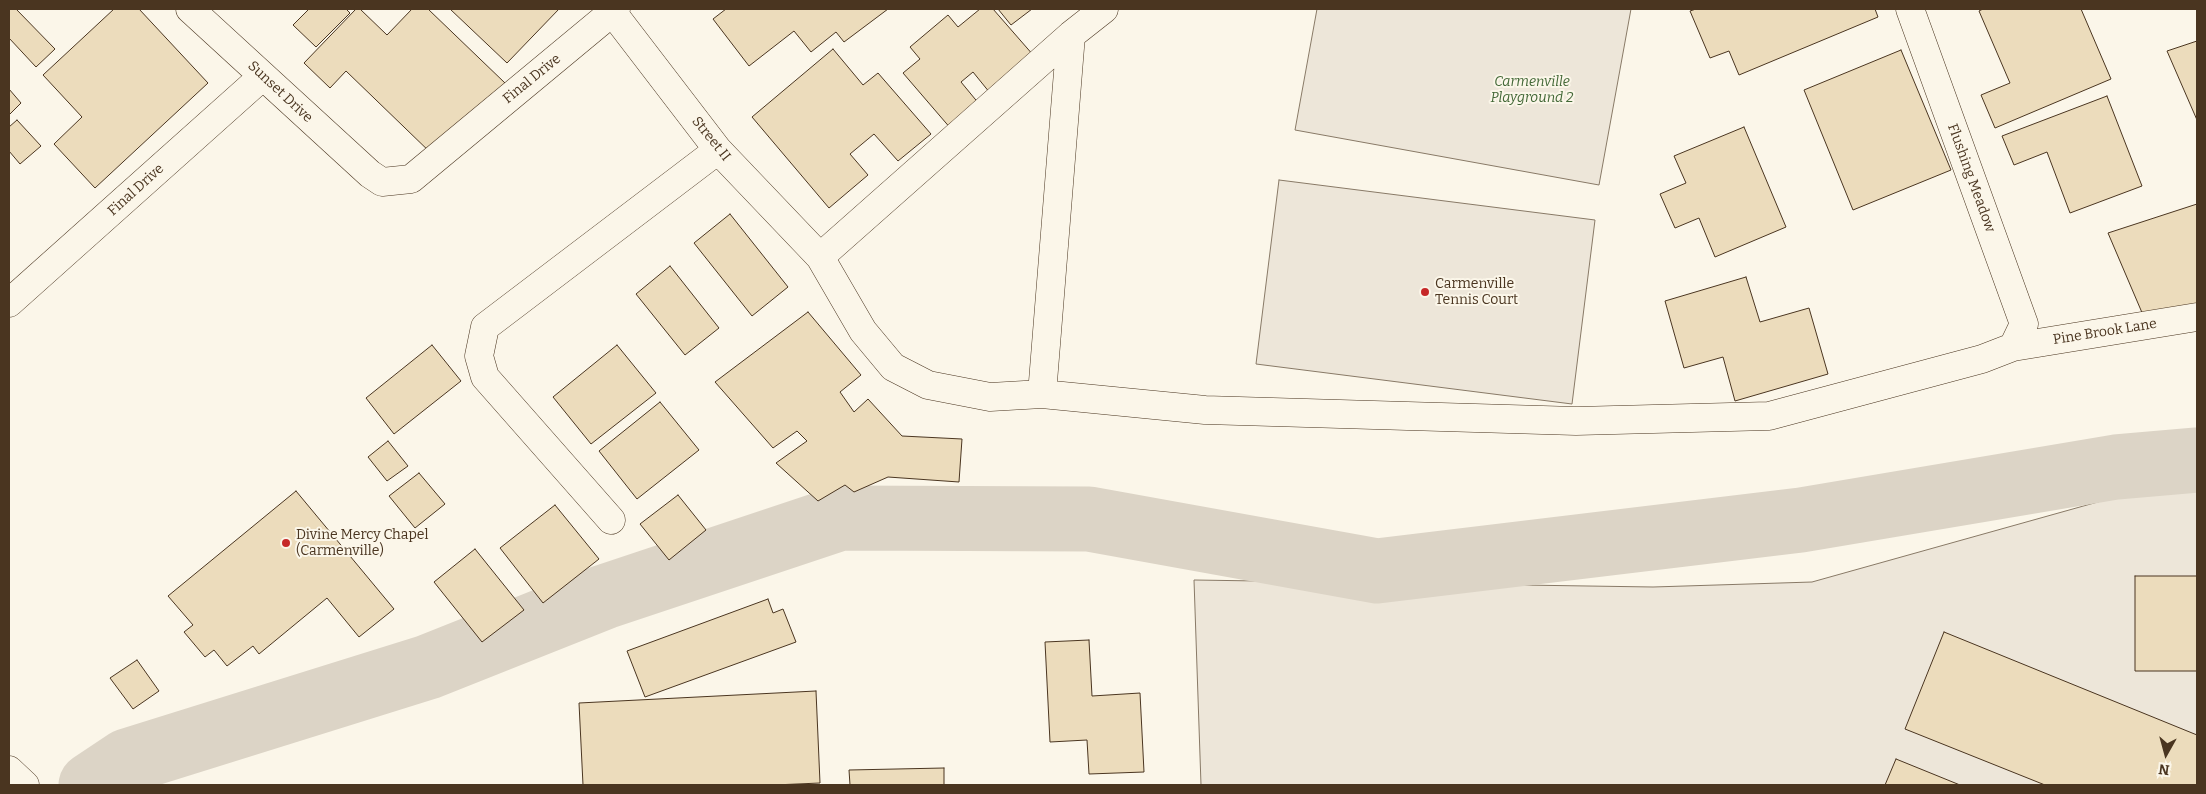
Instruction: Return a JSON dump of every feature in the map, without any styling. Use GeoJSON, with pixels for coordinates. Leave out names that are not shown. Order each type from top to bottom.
{"type":"FeatureCollection","features":[{"type":"Feature","properties":{"kind":"street","name":"Sunset Drive"},"geometry":{"type":"LineString","coordinates":[[190,9],[370,174]]}},
{"type":"Feature","properties":{"kind":"street"},"geometry":{"type":"LineString","coordinates":[[820,257],[1104,9]]}},
{"type":"Feature","properties":{"kind":"street","name":"Flushing Meadow"},"geometry":{"type":"LineString","coordinates":[[1910,9],[2024,324],[2012,347]]}},
{"type":"Feature","properties":{"kind":"street","name":"Final Drive"},"geometry":{"type":"LineString","coordinates":[[370,174],[382,182],[411,179],[614,11]]}},
{"type":"Feature","properties":{"kind":"street","name":"Street II"},"geometry":{"type":"LineString","coordinates":[[614,11],[718,150],[820,257],[863,331],[893,367],[928,385],[945,389],[990,397],[1042,394]]}},
{"type":"Feature","properties":{"kind":"street"},"geometry":{"type":"LineString","coordinates":[[1042,394],[1071,36]]}},
{"type":"Feature","properties":{"kind":"street","name":"Final Drive"},"geometry":{"type":"LineString","coordinates":[[12,295],[263,76]]}},
{"type":"Feature","properties":{"kind":"street"},"geometry":{"type":"LineString","coordinates":[[611,520],[485,377],[479,356],[485,327],[718,150]]}},
{"type":"Feature","properties":{"kind":"street","name":"Pine Brook Lane"},"geometry":{"type":"LineString","coordinates":[[1042,394],[1224,410],[1576,421],[1769,416],[1982,359],[2012,347],[2197,318]]}},
{"type":"Feature","properties":{"kind":"street"},"geometry":{"type":"LineString","coordinates":[[9,770],[26,785]]}},
{"type":"Feature","properties":{"kind":"green space","name":"Carmenville Playground 2"},"geometry":{"type":"Polygon","coordinates":[[[1317,9],[1631,9],[1599,185],[1295,130],[1317,9]]]}},
{"type":"Feature","properties":{"kind":"green space","name":"Carmenville Tennis Court"},"geometry":{"type":"Polygon","coordinates":[[[1279,180],[1595,220],[1572,404],[1256,364],[1279,180]]]}},
{"type":"Feature","properties":{"kind":"green space"},"geometry":{"type":"Polygon","coordinates":[[[2197,491],[2197,785],[1201,785],[1194,580],[1653,587],[1812,582],[2112,498],[2197,491]]]}},
{"type":"Feature","properties":{"kind":"building"},"geometry":{"type":"Polygon","coordinates":[[[9,9],[16,9],[55,49],[36,67],[9,38],[9,9]]]}},
{"type":"Feature","properties":{"kind":"building"},"geometry":{"type":"Polygon","coordinates":[[[114,9],[139,9],[208,83],[95,188],[54,144],[82,117],[43,75],[114,9]]]}},
{"type":"Feature","properties":{"kind":"building"},"geometry":{"type":"Polygon","coordinates":[[[309,9],[346,9],[350,13],[316,47],[293,25],[309,9]]]}},
{"type":"Feature","properties":{"kind":"building"},"geometry":{"type":"Polygon","coordinates":[[[356,9],[360,9],[387,35],[412,9],[428,9],[505,83],[434,156],[346,71],[330,88],[304,63],[356,9]]]}},
{"type":"Feature","properties":{"kind":"building"},"geometry":{"type":"Polygon","coordinates":[[[450,9],[559,9],[507,63],[450,9]]]}},
{"type":"Feature","properties":{"kind":"building"},"geometry":{"type":"Polygon","coordinates":[[[726,9],[888,9],[844,42],[836,32],[811,52],[794,31],[749,66],[713,19],[726,9]]]}},
{"type":"Feature","properties":{"kind":"building"},"geometry":{"type":"Polygon","coordinates":[[[980,9],[993,9],[1034,56],[990,93],[973,72],[961,82],[980,105],[952,130],[903,73],[920,59],[910,47],[948,15],[958,27],[980,9]]]}},
{"type":"Feature","properties":{"kind":"building"},"geometry":{"type":"Polygon","coordinates":[[[998,9],[1032,9],[1011,25],[998,9]]]}},
{"type":"Feature","properties":{"kind":"building"},"geometry":{"type":"Polygon","coordinates":[[[1696,9],[1875,9],[1878,17],[1739,75],[1729,51],[1710,58],[1690,11],[1696,9]]]}},
{"type":"Feature","properties":{"kind":"building"},"geometry":{"type":"Polygon","coordinates":[[[1983,9],[2081,9],[2111,79],[1995,128],[1981,95],[2010,83],[1979,11],[1983,9]]]}},
{"type":"Feature","properties":{"kind":"building"},"geometry":{"type":"Polygon","coordinates":[[[2197,41],[2197,120],[2167,51],[2197,41]]]}},
{"type":"Feature","properties":{"kind":"building"},"geometry":{"type":"Polygon","coordinates":[[[833,49],[863,85],[878,73],[931,134],[898,161],[874,134],[850,154],[868,175],[829,208],[752,117],[833,49]]]}},
{"type":"Feature","properties":{"kind":"building"},"geometry":{"type":"Polygon","coordinates":[[[1901,50],[1951,170],[1853,210],[1804,90],[1901,50]]]}},
{"type":"Feature","properties":{"kind":"building"},"geometry":{"type":"Polygon","coordinates":[[[9,89],[21,103],[9,115],[9,89]]]}},
{"type":"Feature","properties":{"kind":"building"},"geometry":{"type":"Polygon","coordinates":[[[2107,96],[2142,186],[2070,213],[2047,152],[2014,165],[2002,136],[2107,96]]]}},
{"type":"Feature","properties":{"kind":"building"},"geometry":{"type":"Polygon","coordinates":[[[17,120],[41,146],[20,164],[9,151],[9,127],[17,120]]]}},
{"type":"Feature","properties":{"kind":"building"},"geometry":{"type":"Polygon","coordinates":[[[1744,127],[1786,227],[1715,257],[1699,218],[1675,228],[1660,194],[1686,183],[1674,156],[1744,127]]]}},
{"type":"Feature","properties":{"kind":"building"},"geometry":{"type":"Polygon","coordinates":[[[2197,204],[2197,308],[2146,322],[2108,233],[2197,204]]]}},
{"type":"Feature","properties":{"kind":"building"},"geometry":{"type":"Polygon","coordinates":[[[730,214],[788,287],[752,316],[694,243],[730,214]]]}},
{"type":"Feature","properties":{"kind":"building"},"geometry":{"type":"Polygon","coordinates":[[[670,266],[719,328],[685,355],[636,294],[670,266]]]}},
{"type":"Feature","properties":{"kind":"building"},"geometry":{"type":"Polygon","coordinates":[[[1746,277],[1760,322],[1809,308],[1828,374],[1735,401],[1723,357],[1684,368],[1665,301],[1746,277]]]}},
{"type":"Feature","properties":{"kind":"building"},"geometry":{"type":"Polygon","coordinates":[[[808,312],[861,375],[840,392],[854,412],[868,399],[902,436],[962,439],[959,482],[888,477],[854,492],[845,485],[818,501],[776,463],[807,441],[797,431],[773,448],[715,382],[808,312]]]}},
{"type":"Feature","properties":{"kind":"building"},"geometry":{"type":"Polygon","coordinates":[[[432,345],[461,381],[394,434],[366,398],[432,345]]]}},
{"type":"Feature","properties":{"kind":"building"},"geometry":{"type":"Polygon","coordinates":[[[617,345],[656,393],[591,444],[553,397],[617,345]]]}},
{"type":"Feature","properties":{"kind":"building"},"geometry":{"type":"Polygon","coordinates":[[[660,402],[699,450],[637,499],[599,451],[660,402]]]}},
{"type":"Feature","properties":{"kind":"building"},"geometry":{"type":"Polygon","coordinates":[[[388,441],[408,466],[387,481],[368,457],[388,441]]]}},
{"type":"Feature","properties":{"kind":"building"},"geometry":{"type":"Polygon","coordinates":[[[419,473],[445,504],[415,528],[389,496],[419,473]]]}},
{"type":"Feature","properties":{"kind":"building","name":"Divine Mercy Chapel (Carmenville)"},"geometry":{"type":"Polygon","coordinates":[[[296,491],[394,609],[359,637],[327,598],[259,654],[253,646],[227,666],[214,650],[205,657],[184,632],[193,625],[168,596],[296,491]]]}},
{"type":"Feature","properties":{"kind":"building"},"geometry":{"type":"Polygon","coordinates":[[[678,495],[706,530],[669,560],[640,524],[678,495]]]}},
{"type":"Feature","properties":{"kind":"building"},"geometry":{"type":"Polygon","coordinates":[[[555,505],[599,559],[543,603],[500,548],[555,505]]]}},
{"type":"Feature","properties":{"kind":"building"},"geometry":{"type":"Polygon","coordinates":[[[475,549],[524,610],[482,642],[434,582],[475,549]]]}},
{"type":"Feature","properties":{"kind":"building"},"geometry":{"type":"Polygon","coordinates":[[[2135,576],[2197,576],[2197,671],[2135,671],[2135,576]]]}},
{"type":"Feature","properties":{"kind":"building"},"geometry":{"type":"Polygon","coordinates":[[[768,599],[773,613],[783,609],[796,642],[645,697],[627,651],[768,599]]]}},
{"type":"Feature","properties":{"kind":"building"},"geometry":{"type":"Polygon","coordinates":[[[1944,632],[2197,735],[2197,785],[2045,785],[1905,729],[1944,632]]]}},
{"type":"Feature","properties":{"kind":"building"},"geometry":{"type":"Polygon","coordinates":[[[1089,640],[1092,696],[1140,693],[1144,772],[1089,774],[1087,740],[1050,742],[1045,642],[1089,640]]]}},
{"type":"Feature","properties":{"kind":"building"},"geometry":{"type":"Polygon","coordinates":[[[137,660],[159,691],[133,709],[110,678],[137,660]]]}},
{"type":"Feature","properties":{"kind":"building"},"geometry":{"type":"Polygon","coordinates":[[[816,691],[820,783],[774,785],[583,785],[579,703],[816,691]]]}},
{"type":"Feature","properties":{"kind":"building"},"geometry":{"type":"Polygon","coordinates":[[[1896,759],[1960,785],[1885,785],[1896,759]]]}},
{"type":"Feature","properties":{"kind":"building"},"geometry":{"type":"Polygon","coordinates":[[[944,768],[944,785],[850,785],[849,770],[944,768]]]}},
{"type":"Feature","properties":{"kind":"waterway"},"geometry":{"type":"LineString","coordinates":[[91,785],[127,761],[428,667],[604,597],[841,518],[1089,519],[1377,571],[1801,520],[2116,467],[2197,460]]}},
{"type":"Feature","properties":{"kind":"place","name":"Carmenville Tennis Court"},"geometry":{"type":"Point","coordinates":[1425,292]}},
{"type":"Feature","properties":{"kind":"place","name":"Divine Mercy Chapel (Carmenville)"},"geometry":{"type":"Point","coordinates":[286,543]}}]}
